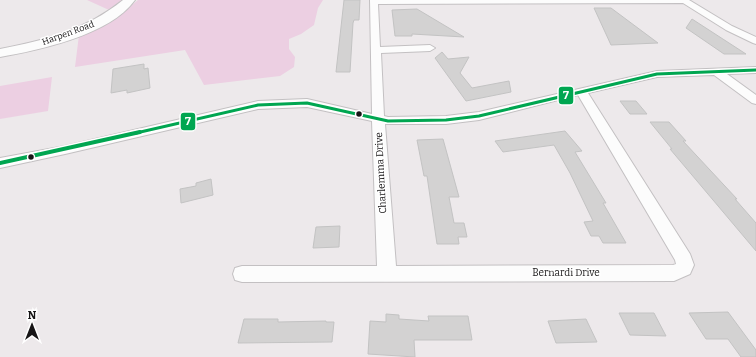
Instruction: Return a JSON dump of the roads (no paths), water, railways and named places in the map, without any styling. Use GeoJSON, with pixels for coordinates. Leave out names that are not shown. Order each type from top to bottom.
{"type":"FeatureCollection","features":[{"type":"Feature","properties":{"kind":"street","name":"Harpen Road"},"geometry":{"type":"LineString","coordinates":[[0,53],[48,41],[87,28],[103,20],[130,0]]}},
{"type":"Feature","properties":{"kind":"street"},"geometry":{"type":"LineString","coordinates":[[374,1],[684,1],[729,28],[756,41]]}},
{"type":"Feature","properties":{"kind":"street","name":"Charlemma Drive"},"geometry":{"type":"LineString","coordinates":[[374,1],[378,119],[387,274]]}},
{"type":"Feature","properties":{"kind":"street"},"geometry":{"type":"LineString","coordinates":[[376,50],[430,48]]}},
{"type":"Feature","properties":{"kind":"street"},"geometry":{"type":"LineString","coordinates":[[0,163],[258,106],[307,103],[388,121],[446,120],[479,116],[657,74],[756,70]]}},
{"type":"Feature","properties":{"kind":"street"},"geometry":{"type":"LineString","coordinates":[[715,71],[756,100]]}},
{"type":"Feature","properties":{"kind":"street","name":"Bernardi Drive"},"geometry":{"type":"LineString","coordinates":[[242,274],[674,273],[683,269],[685,265],[684,259],[581,91]]}}]}
